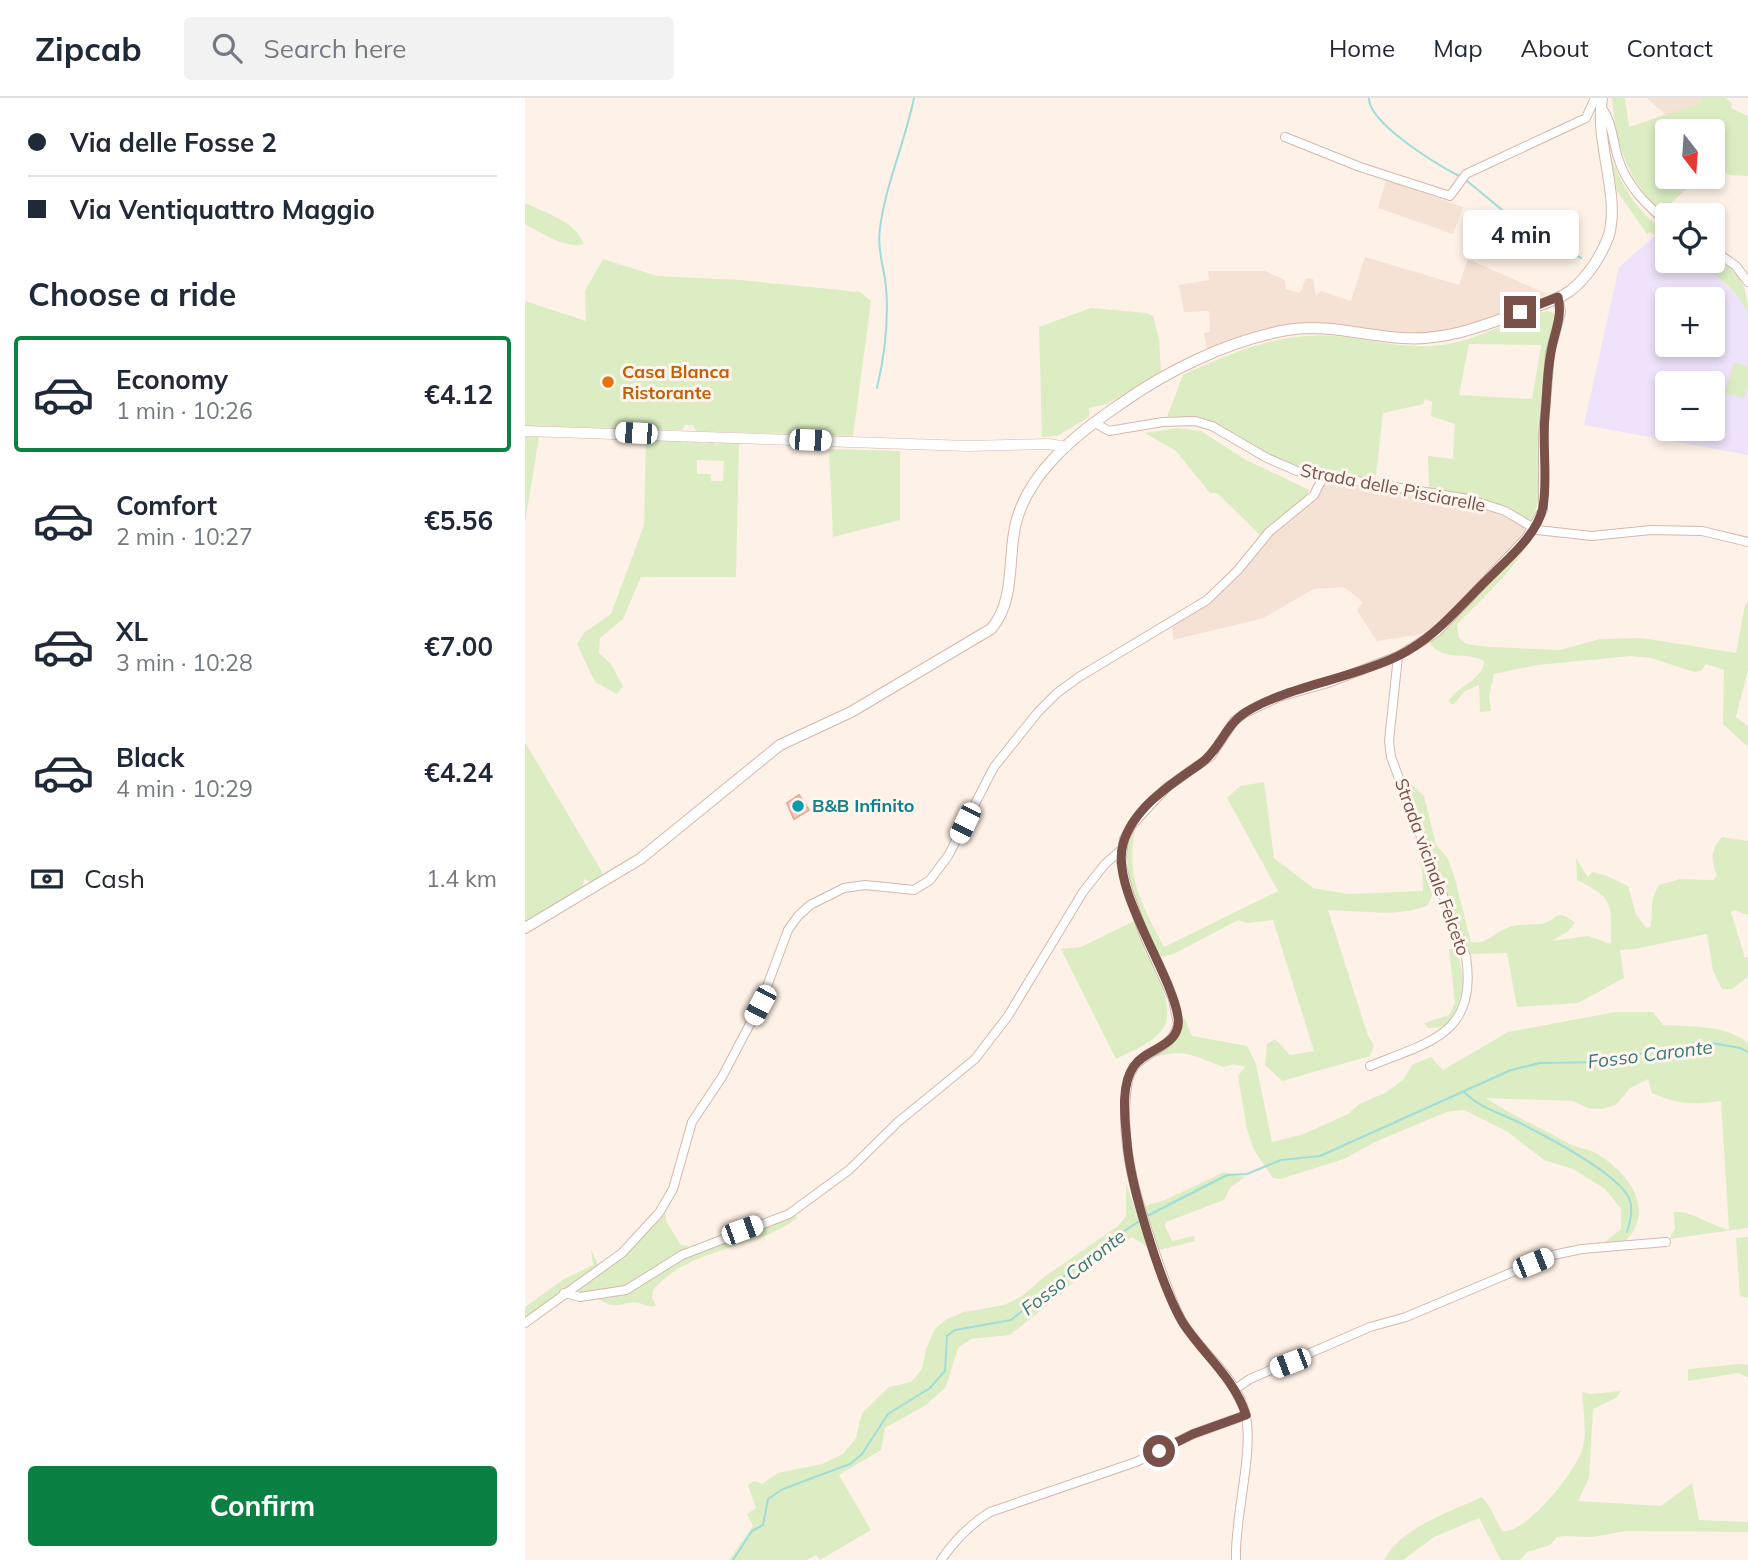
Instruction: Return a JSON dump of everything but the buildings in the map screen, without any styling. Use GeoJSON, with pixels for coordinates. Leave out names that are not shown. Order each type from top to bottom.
{"type":"FeatureCollection","features":[{"type":"Feature","properties":{"kind":"main road"},"geometry":{"type":"LineString","coordinates":[[525,928],[640,859],[780,745],[859,708],[991,629],[1005,607],[1014,530],[1022,504],[1038,477],[1066,447],[1126,399],[1216,351],[1258,337],[1309,327],[1403,338],[1448,336],[1558,297],[1570,290],[1590,269],[1609,234],[1611,203],[1600,131],[1599,101]]}},
{"type":"Feature","properties":{"kind":"street"},"geometry":{"type":"LineString","coordinates":[[1285,137],[1369,170],[1450,196],[1467,174],[1586,118],[1599,101],[1606,113],[1618,159],[1631,185],[1655,212]]}},
{"type":"Feature","properties":{"kind":"street"},"geometry":{"type":"LineString","coordinates":[[1725,258],[1736,265],[1748,282]]}},
{"type":"Feature","properties":{"kind":"street"},"geometry":{"type":"LineString","coordinates":[[564,1293],[580,1297],[626,1290],[682,1255],[789,1214],[849,1170],[898,1122],[975,1059],[1008,1016],[1083,892],[1105,864],[1121,850],[1132,824],[1167,787],[1211,756],[1234,722],[1245,712],[1279,697],[1398,656],[1437,632],[1466,598],[1518,548],[1543,510],[1543,436],[1550,353],[1559,320],[1558,297]]}},
{"type":"Feature","properties":{"kind":"street","name":"Strada delle Pisciarelle"},"geometry":{"type":"LineString","coordinates":[[1095,423],[1109,431],[1181,419],[1195,421],[1219,430],[1267,458],[1297,471],[1468,499],[1505,511],[1532,529],[1592,536],[1651,530],[1702,531],[1748,542]]}},
{"type":"Feature","properties":{"kind":"street"},"geometry":{"type":"LineString","coordinates":[[525,431],[968,446],[1049,444],[1066,447]]}},
{"type":"Feature","properties":{"kind":"street"},"geometry":{"type":"LineString","coordinates":[[525,1323],[622,1253],[666,1202],[673,1189],[692,1122],[722,1077],[760,1005],[788,930],[798,916],[810,905],[844,888],[865,885],[914,890],[930,880],[948,856],[994,767],[1057,692],[1207,600],[1238,570],[1269,532],[1314,495],[1323,477]]}},
{"type":"Feature","properties":{"kind":"street","name":"Strada vicinale Felceto"},"geometry":{"type":"LineString","coordinates":[[1370,1066],[1420,1046],[1456,1024],[1468,990],[1466,957],[1391,757],[1389,741],[1398,656]]}},
{"type":"Feature","properties":{"kind":"street"},"geometry":{"type":"LineString","coordinates":[[1121,850],[1128,890],[1144,935],[1173,999],[1178,1024],[1174,1036],[1138,1061],[1128,1079],[1127,1142],[1138,1196],[1151,1239],[1182,1320],[1235,1389],[1246,1415],[1247,1443],[1236,1560]]}},
{"type":"Feature","properties":{"kind":"street"},"geometry":{"type":"LineString","coordinates":[[1235,1389],[1250,1379],[1370,1327],[1406,1317],[1553,1255],[1665,1242]]}},
{"type":"Feature","properties":{"kind":"street"},"geometry":{"type":"LineString","coordinates":[[941,1560],[954,1541],[972,1523],[990,1512],[1136,1462],[1193,1434],[1246,1415]]}},
{"type":"Feature","properties":{"kind":"shaded area"},"geometry":{"type":"Polygon","coordinates":[[[1647,98],[1700,98],[1703,102],[1666,115],[1647,98]]]}},
{"type":"Feature","properties":{"kind":"shaded area"},"geometry":{"type":"Polygon","coordinates":[[[1386,180],[1463,207],[1453,234],[1378,208],[1386,180]]]}},
{"type":"Feature","properties":{"kind":"shaded area"},"geometry":{"type":"Polygon","coordinates":[[[1655,236],[1655,273],[1715,273],[1742,301],[1748,314],[1748,455],[1671,441],[1725,441],[1725,371],[1655,371],[1655,438],[1584,425],[1619,267],[1655,236]]]}},
{"type":"Feature","properties":{"kind":"shaded area"},"geometry":{"type":"Polygon","coordinates":[[[1365,257],[1459,285],[1468,259],[1547,294],[1511,312],[1448,333],[1402,335],[1333,325],[1207,351],[1204,333],[1210,332],[1209,311],[1184,312],[1179,285],[1209,280],[1208,271],[1265,271],[1285,280],[1286,289],[1300,293],[1306,278],[1313,279],[1316,296],[1321,291],[1351,301],[1365,257]]]}},
{"type":"Feature","properties":{"kind":"shaded area"},"geometry":{"type":"Polygon","coordinates":[[[1323,477],[1489,505],[1532,529],[1437,632],[1377,641],[1357,610],[1363,602],[1344,587],[1314,589],[1263,618],[1173,640],[1172,621],[1207,600],[1269,532],[1307,502],[1323,477]]]}},
{"type":"Feature","properties":{"kind":"green space"},"geometry":{"type":"Polygon","coordinates":[[[1612,98],[1625,98],[1629,127],[1703,102],[1700,98],[1725,98],[1732,103],[1731,108],[1748,116],[1748,176],[1725,172],[1725,119],[1655,119],[1655,189],[1686,189],[1671,203],[1655,205],[1634,179],[1627,164],[1612,98]]]}},
{"type":"Feature","properties":{"kind":"green space"},"geometry":{"type":"Polygon","coordinates":[[[1607,146],[1630,195],[1655,224],[1655,235],[1650,232],[1647,234],[1617,191],[1607,146]]]}},
{"type":"Feature","properties":{"kind":"green space"},"geometry":{"type":"Polygon","coordinates":[[[525,203],[567,224],[580,236],[584,244],[570,245],[525,224],[525,203]]]}},
{"type":"Feature","properties":{"kind":"green space"},"geometry":{"type":"Polygon","coordinates":[[[603,259],[657,276],[740,280],[860,292],[871,301],[853,436],[696,431],[693,425],[685,425],[682,430],[525,426],[525,301],[586,321],[585,291],[603,259]]]}},
{"type":"Feature","properties":{"kind":"green space"},"geometry":{"type":"Polygon","coordinates":[[[1725,265],[1735,273],[1744,287],[1748,314],[1739,298],[1712,273],[1725,273],[1725,265]]]}},
{"type":"Feature","properties":{"kind":"green space"},"geometry":{"type":"Polygon","coordinates":[[[1091,308],[1147,313],[1153,316],[1159,339],[1161,372],[1107,404],[1089,408],[1089,417],[1057,436],[1042,437],[1039,327],[1091,308]]]}},
{"type":"Feature","properties":{"kind":"green space"},"geometry":{"type":"Polygon","coordinates":[[[1548,311],[1555,314],[1540,406],[1538,502],[1531,521],[1512,512],[1429,490],[1428,456],[1453,459],[1455,424],[1431,416],[1432,402],[1425,399],[1423,404],[1383,413],[1376,475],[1366,481],[1302,469],[1268,454],[1222,427],[1188,417],[1167,417],[1183,375],[1257,345],[1316,335],[1407,346],[1431,346],[1461,341],[1548,311]],[[1469,344],[1459,395],[1532,399],[1541,345],[1469,344]]]}},
{"type":"Feature","properties":{"kind":"green space"},"geometry":{"type":"Polygon","coordinates":[[[1734,362],[1748,366],[1748,384],[1744,398],[1725,393],[1734,362]]]}},
{"type":"Feature","properties":{"kind":"green space"},"geometry":{"type":"Polygon","coordinates":[[[1177,428],[1201,431],[1246,460],[1309,490],[1307,496],[1260,535],[1217,493],[1210,493],[1176,451],[1145,433],[1177,428]]]}},
{"type":"Feature","properties":{"kind":"green space"},"geometry":{"type":"Polygon","coordinates":[[[525,437],[539,437],[525,523],[525,437]]]}},
{"type":"Feature","properties":{"kind":"green space"},"geometry":{"type":"Polygon","coordinates":[[[646,438],[679,439],[683,443],[686,440],[690,443],[694,440],[706,444],[711,441],[717,444],[739,443],[736,577],[641,577],[623,619],[600,638],[599,653],[611,664],[623,686],[617,694],[595,682],[577,644],[585,632],[611,614],[644,525],[646,438]],[[697,460],[697,474],[711,474],[711,481],[723,481],[724,461],[697,460]]]}},
{"type":"Feature","properties":{"kind":"green space"},"geometry":{"type":"Polygon","coordinates":[[[829,449],[900,451],[900,520],[833,537],[829,449]]]}},
{"type":"Feature","properties":{"kind":"green space"},"geometry":{"type":"Polygon","coordinates":[[[1532,536],[1507,572],[1457,624],[1459,638],[1466,644],[1490,647],[1560,650],[1600,639],[1642,638],[1736,653],[1748,601],[1748,670],[1736,717],[1748,726],[1748,747],[1723,724],[1724,670],[1706,664],[1701,671],[1694,672],[1651,658],[1631,656],[1537,665],[1494,674],[1489,695],[1491,711],[1480,712],[1479,685],[1465,691],[1451,704],[1449,700],[1453,695],[1480,673],[1484,661],[1440,652],[1427,640],[1532,536]]]}},
{"type":"Feature","properties":{"kind":"green space"},"geometry":{"type":"Polygon","coordinates":[[[525,742],[605,877],[589,886],[589,881],[584,879],[582,890],[525,921],[525,742]]]}},
{"type":"Feature","properties":{"kind":"green space"},"geometry":{"type":"Polygon","coordinates":[[[1403,776],[1424,796],[1436,845],[1447,857],[1455,879],[1471,942],[1486,940],[1511,926],[1546,923],[1560,915],[1575,923],[1567,932],[1552,941],[1588,936],[1611,944],[1608,904],[1598,892],[1577,880],[1576,858],[1588,877],[1592,872],[1628,886],[1636,914],[1646,928],[1650,927],[1652,902],[1659,885],[1680,879],[1713,880],[1717,876],[1714,851],[1722,837],[1748,841],[1748,915],[1734,910],[1731,912],[1745,958],[1748,957],[1748,977],[1732,989],[1722,989],[1713,971],[1707,934],[1620,950],[1624,978],[1578,1003],[1517,1007],[1507,953],[1469,954],[1403,776]]]}},
{"type":"Feature","properties":{"kind":"green space"},"geometry":{"type":"Polygon","coordinates":[[[1264,782],[1274,858],[1313,888],[1347,894],[1423,891],[1422,868],[1413,825],[1432,896],[1427,906],[1409,911],[1389,913],[1328,910],[1368,1036],[1374,1045],[1370,1056],[1282,1081],[1265,1065],[1267,1044],[1275,1039],[1290,1055],[1314,1051],[1273,920],[1248,923],[1238,920],[1174,954],[1161,957],[1137,902],[1126,855],[1128,843],[1135,831],[1132,863],[1134,877],[1143,905],[1164,947],[1278,891],[1227,798],[1240,786],[1264,782]]]}},
{"type":"Feature","properties":{"kind":"green space"},"geometry":{"type":"Polygon","coordinates":[[[1134,921],[1163,988],[1167,1014],[1165,1025],[1156,1036],[1116,1059],[1061,949],[1081,947],[1134,921]]]}},
{"type":"Feature","properties":{"kind":"green space"},"geometry":{"type":"Polygon","coordinates":[[[1449,949],[1455,949],[1459,960],[1462,999],[1452,1020],[1442,1026],[1428,1028],[1424,1023],[1449,1015],[1455,1003],[1449,949]]]}},
{"type":"Feature","properties":{"kind":"green space"},"geometry":{"type":"Polygon","coordinates":[[[1616,1012],[1653,1012],[1663,1025],[1719,1029],[1748,1043],[1748,1228],[1669,1239],[1675,1229],[1674,1212],[1687,1213],[1729,1230],[1721,1101],[1694,1103],[1671,1100],[1652,1093],[1648,1079],[1630,1088],[1616,1105],[1602,1109],[1588,1108],[1573,1101],[1486,1098],[1570,1144],[1596,1153],[1608,1161],[1628,1182],[1639,1206],[1633,1231],[1623,1243],[1604,1243],[1621,1229],[1621,1209],[1605,1189],[1573,1169],[1544,1160],[1508,1132],[1464,1110],[1447,1112],[1377,1141],[1344,1159],[1280,1179],[1273,1178],[1254,1150],[1247,1129],[1238,1076],[1245,1067],[1233,1064],[1224,1067],[1179,1053],[1146,1059],[1175,1039],[1182,1018],[1185,1019],[1192,1036],[1247,1046],[1256,1064],[1272,1142],[1304,1134],[1348,1114],[1359,1104],[1385,1093],[1403,1080],[1412,1065],[1431,1057],[1443,1070],[1508,1032],[1616,1012]]]}},
{"type":"Feature","properties":{"kind":"green space"},"geometry":{"type":"Polygon","coordinates":[[[1224,1172],[1245,1177],[1230,1188],[1224,1200],[1166,1222],[1165,1226],[1172,1241],[1194,1236],[1195,1241],[1159,1250],[1145,1206],[1165,1200],[1224,1172]]]}},
{"type":"Feature","properties":{"kind":"green space"},"geometry":{"type":"Polygon","coordinates":[[[1126,1183],[1149,1248],[1132,1237],[1091,1263],[1065,1291],[1010,1335],[971,1339],[958,1348],[946,1387],[926,1405],[885,1428],[881,1450],[839,1475],[871,1530],[820,1560],[816,1555],[807,1560],[729,1560],[753,1526],[747,1514],[756,1508],[748,1485],[754,1481],[762,1484],[778,1473],[822,1464],[843,1454],[856,1438],[862,1413],[889,1387],[911,1382],[922,1369],[926,1349],[935,1329],[947,1319],[964,1312],[1004,1305],[1022,1296],[1044,1277],[1118,1226],[1126,1216],[1126,1183]]]}},
{"type":"Feature","properties":{"kind":"green space"},"geometry":{"type":"Polygon","coordinates":[[[666,1213],[666,1221],[681,1245],[689,1246],[618,1290],[576,1295],[573,1291],[625,1255],[666,1213]]]}},
{"type":"Feature","properties":{"kind":"green space"},"geometry":{"type":"Polygon","coordinates":[[[793,1216],[798,1217],[783,1228],[705,1256],[668,1276],[653,1290],[652,1298],[656,1306],[634,1302],[611,1305],[598,1299],[633,1291],[682,1258],[793,1216]]]}},
{"type":"Feature","properties":{"kind":"green space"},"geometry":{"type":"Polygon","coordinates":[[[1748,1237],[1748,1298],[1740,1296],[1736,1238],[1748,1237]]]}},
{"type":"Feature","properties":{"kind":"green space"},"geometry":{"type":"Polygon","coordinates":[[[591,1249],[599,1267],[525,1320],[525,1307],[564,1279],[593,1265],[591,1249]]]}},
{"type":"Feature","properties":{"kind":"green space"},"geometry":{"type":"Polygon","coordinates":[[[1748,1365],[1748,1377],[1738,1373],[1688,1381],[1688,1369],[1748,1365]]]}},
{"type":"Feature","properties":{"kind":"green space"},"geometry":{"type":"Polygon","coordinates":[[[1621,1391],[1616,1398],[1593,1409],[1589,1478],[1578,1501],[1661,1506],[1692,1483],[1699,1520],[1748,1522],[1748,1532],[1626,1531],[1592,1537],[1565,1536],[1557,1537],[1550,1545],[1527,1552],[1520,1560],[1501,1560],[1479,1518],[1434,1537],[1403,1560],[1384,1560],[1402,1538],[1414,1530],[1482,1497],[1502,1531],[1524,1523],[1561,1485],[1579,1457],[1585,1434],[1582,1392],[1590,1394],[1621,1391]]]}},
{"type":"Feature","properties":{"kind":"waterway"},"geometry":{"type":"LineString","coordinates":[[877,388],[887,325],[880,228],[914,98]]}},
{"type":"Feature","properties":{"kind":"waterway"},"geometry":{"type":"LineString","coordinates":[[1369,98],[1372,108],[1391,131],[1459,176]]}},
{"type":"Feature","properties":{"kind":"waterway"},"geometry":{"type":"LineString","coordinates":[[1467,181],[1523,227],[1581,258]]}},
{"type":"Feature","properties":{"kind":"waterway","name":"Fosso Caronte"},"geometry":{"type":"LineString","coordinates":[[1145,1217],[1227,1175],[1247,1174],[1281,1160],[1320,1156],[1511,1070],[1540,1063],[1613,1062],[1657,1049],[1712,1043],[1748,1052]]}},
{"type":"Feature","properties":{"kind":"waterway"},"geometry":{"type":"LineString","coordinates":[[1464,1092],[1482,1105],[1561,1145],[1612,1179],[1630,1200],[1631,1212],[1627,1232]]}},
{"type":"Feature","properties":{"kind":"waterway","name":"Fosso Caronte"},"geometry":{"type":"LineString","coordinates":[[733,1560],[752,1531],[763,1525],[768,1499],[783,1489],[850,1464],[862,1454],[888,1414],[930,1388],[945,1371],[947,1336],[955,1330],[1011,1320],[1100,1247],[1141,1220]]}},
{"type":"Feature","properties":{"kind":"place","name":"Casa Blanca Ristorante"},"geometry":{"type":"Point","coordinates":[608,382]}},
{"type":"Feature","properties":{"kind":"place","name":"B&B Infinito"},"geometry":{"type":"Point","coordinates":[798,806]}},
{"type":"Feature","properties":{"kind":"route"},"geometry":{"type":"LineString","coordinates":[[1159,1451],[1193,1434],[1246,1415],[1229,1379],[1188,1329],[1176,1308],[1156,1254],[1129,1162],[1126,1099],[1130,1072],[1143,1057],[1168,1042],[1174,1036],[1178,1024],[1173,999],[1144,935],[1128,890],[1121,862],[1124,839],[1132,824],[1167,787],[1211,756],[1234,722],[1245,712],[1279,697],[1398,656],[1437,632],[1466,598],[1506,561],[1526,538],[1543,510],[1543,436],[1550,353],[1561,312],[1558,297],[1520,312]]}}]}
